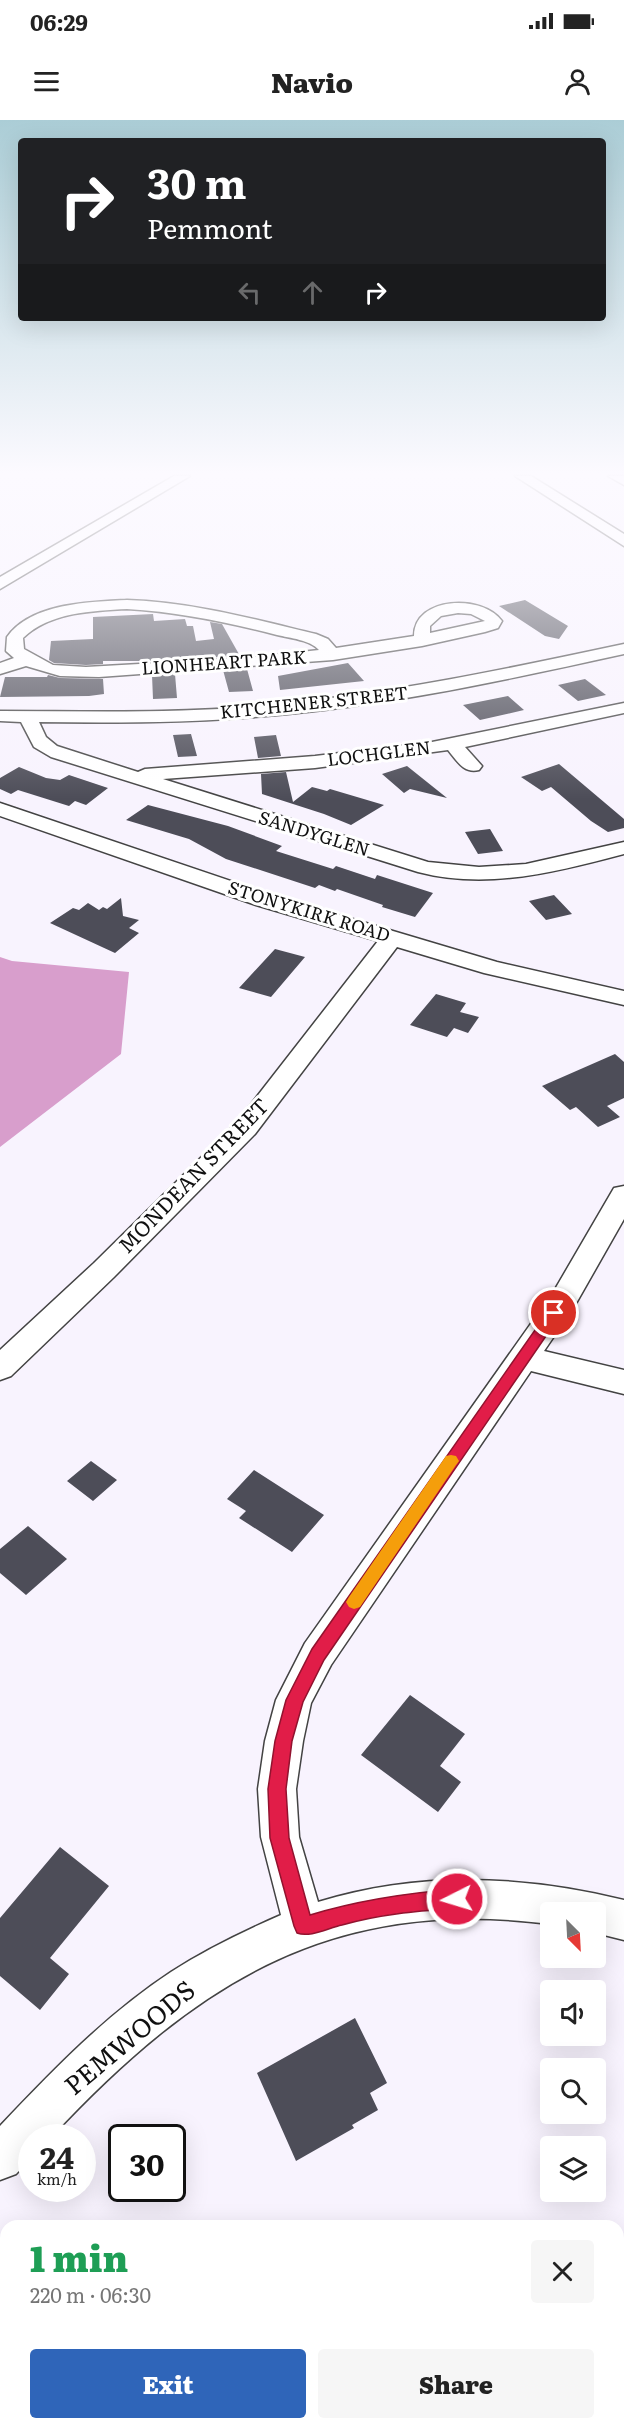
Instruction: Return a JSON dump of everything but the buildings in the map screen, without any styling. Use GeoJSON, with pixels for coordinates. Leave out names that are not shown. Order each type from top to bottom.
{"type":"FeatureCollection","features":[{"type":"Feature","properties":{"kind":"street"},"geometry":{"type":"LineString","coordinates":[[0,669],[11,642],[38,621],[75,609],[130,603],[160,604],[310,638],[322,643],[333,655]]}},
{"type":"Feature","properties":{"kind":"street","name":"LIONHEART PARK"},"geometry":{"type":"LineString","coordinates":[[11,642],[60,671],[82,672],[218,666],[333,655],[422,641]]}},
{"type":"Feature","properties":{"kind":"street","name":"KITCHENER STREET"},"geometry":{"type":"LineString","coordinates":[[0,716],[203,715],[303,707],[462,683],[624,650]]}},
{"type":"Feature","properties":{"kind":"street","name":"LOCHGLEN"},"geometry":{"type":"LineString","coordinates":[[130,776],[315,762],[453,744],[584,724],[624,708]]}},
{"type":"Feature","properties":{"kind":"street","name":"SANDYGLEN"},"geometry":{"type":"LineString","coordinates":[[28,716],[36,740],[47,748],[425,868],[491,875],[524,873],[624,848]]}},
{"type":"Feature","properties":{"kind":"street"},"geometry":{"type":"LineString","coordinates":[[453,744],[472,766]]}},
{"type":"Feature","properties":{"kind":"street","name":"STONYKIRK ROAD"},"geometry":{"type":"LineString","coordinates":[[0,809],[264,900],[492,968],[624,998]]}},
{"type":"Feature","properties":{"kind":"street","name":"MONDEAN STREET"},"geometry":{"type":"LineString","coordinates":[[0,1368],[104,1270],[246,1128],[343,999],[393,938]]}},
{"type":"Feature","properties":{"kind":"street"},"geometry":{"type":"LineString","coordinates":[[304,1926],[280,1838],[277,1789],[284,1741],[294,1700],[318,1654],[564,1299],[624,1195]]}},
{"type":"Feature","properties":{"kind":"street"},"geometry":{"type":"LineString","coordinates":[[522,1357],[624,1382]]}},
{"type":"Feature","properties":{"kind":"street","name":"PEMWOODS"},"geometry":{"type":"LineString","coordinates":[[0,2158],[49,2106],[126,2034],[184,1988],[304,1926],[344,1914],[400,1903],[457,1899],[514,1900],[540,1904]]}},
{"type":"Feature","properties":{"kind":"street","name":"PEMWOODS"},"geometry":{"type":"LineString","coordinates":[[606,1916],[624,1920]]}},
{"type":"Feature","properties":{"kind":"shaded area"},"geometry":{"type":"Polygon","coordinates":[[[0,957],[12,961],[129,972],[121,1054],[0,1147],[0,957]]]}},
{"type":"Feature","properties":{"kind":"slow traffic"},"geometry":{"type":"LineString","coordinates":[[354,1602],[451,1461]]}},
{"type":"Feature","properties":{"kind":"route"},"geometry":{"type":"LineString","coordinates":[[457,1899],[400,1903],[344,1914],[304,1926],[280,1838],[277,1789],[284,1741],[294,1700],[318,1654],[554,1313]]}}]}
